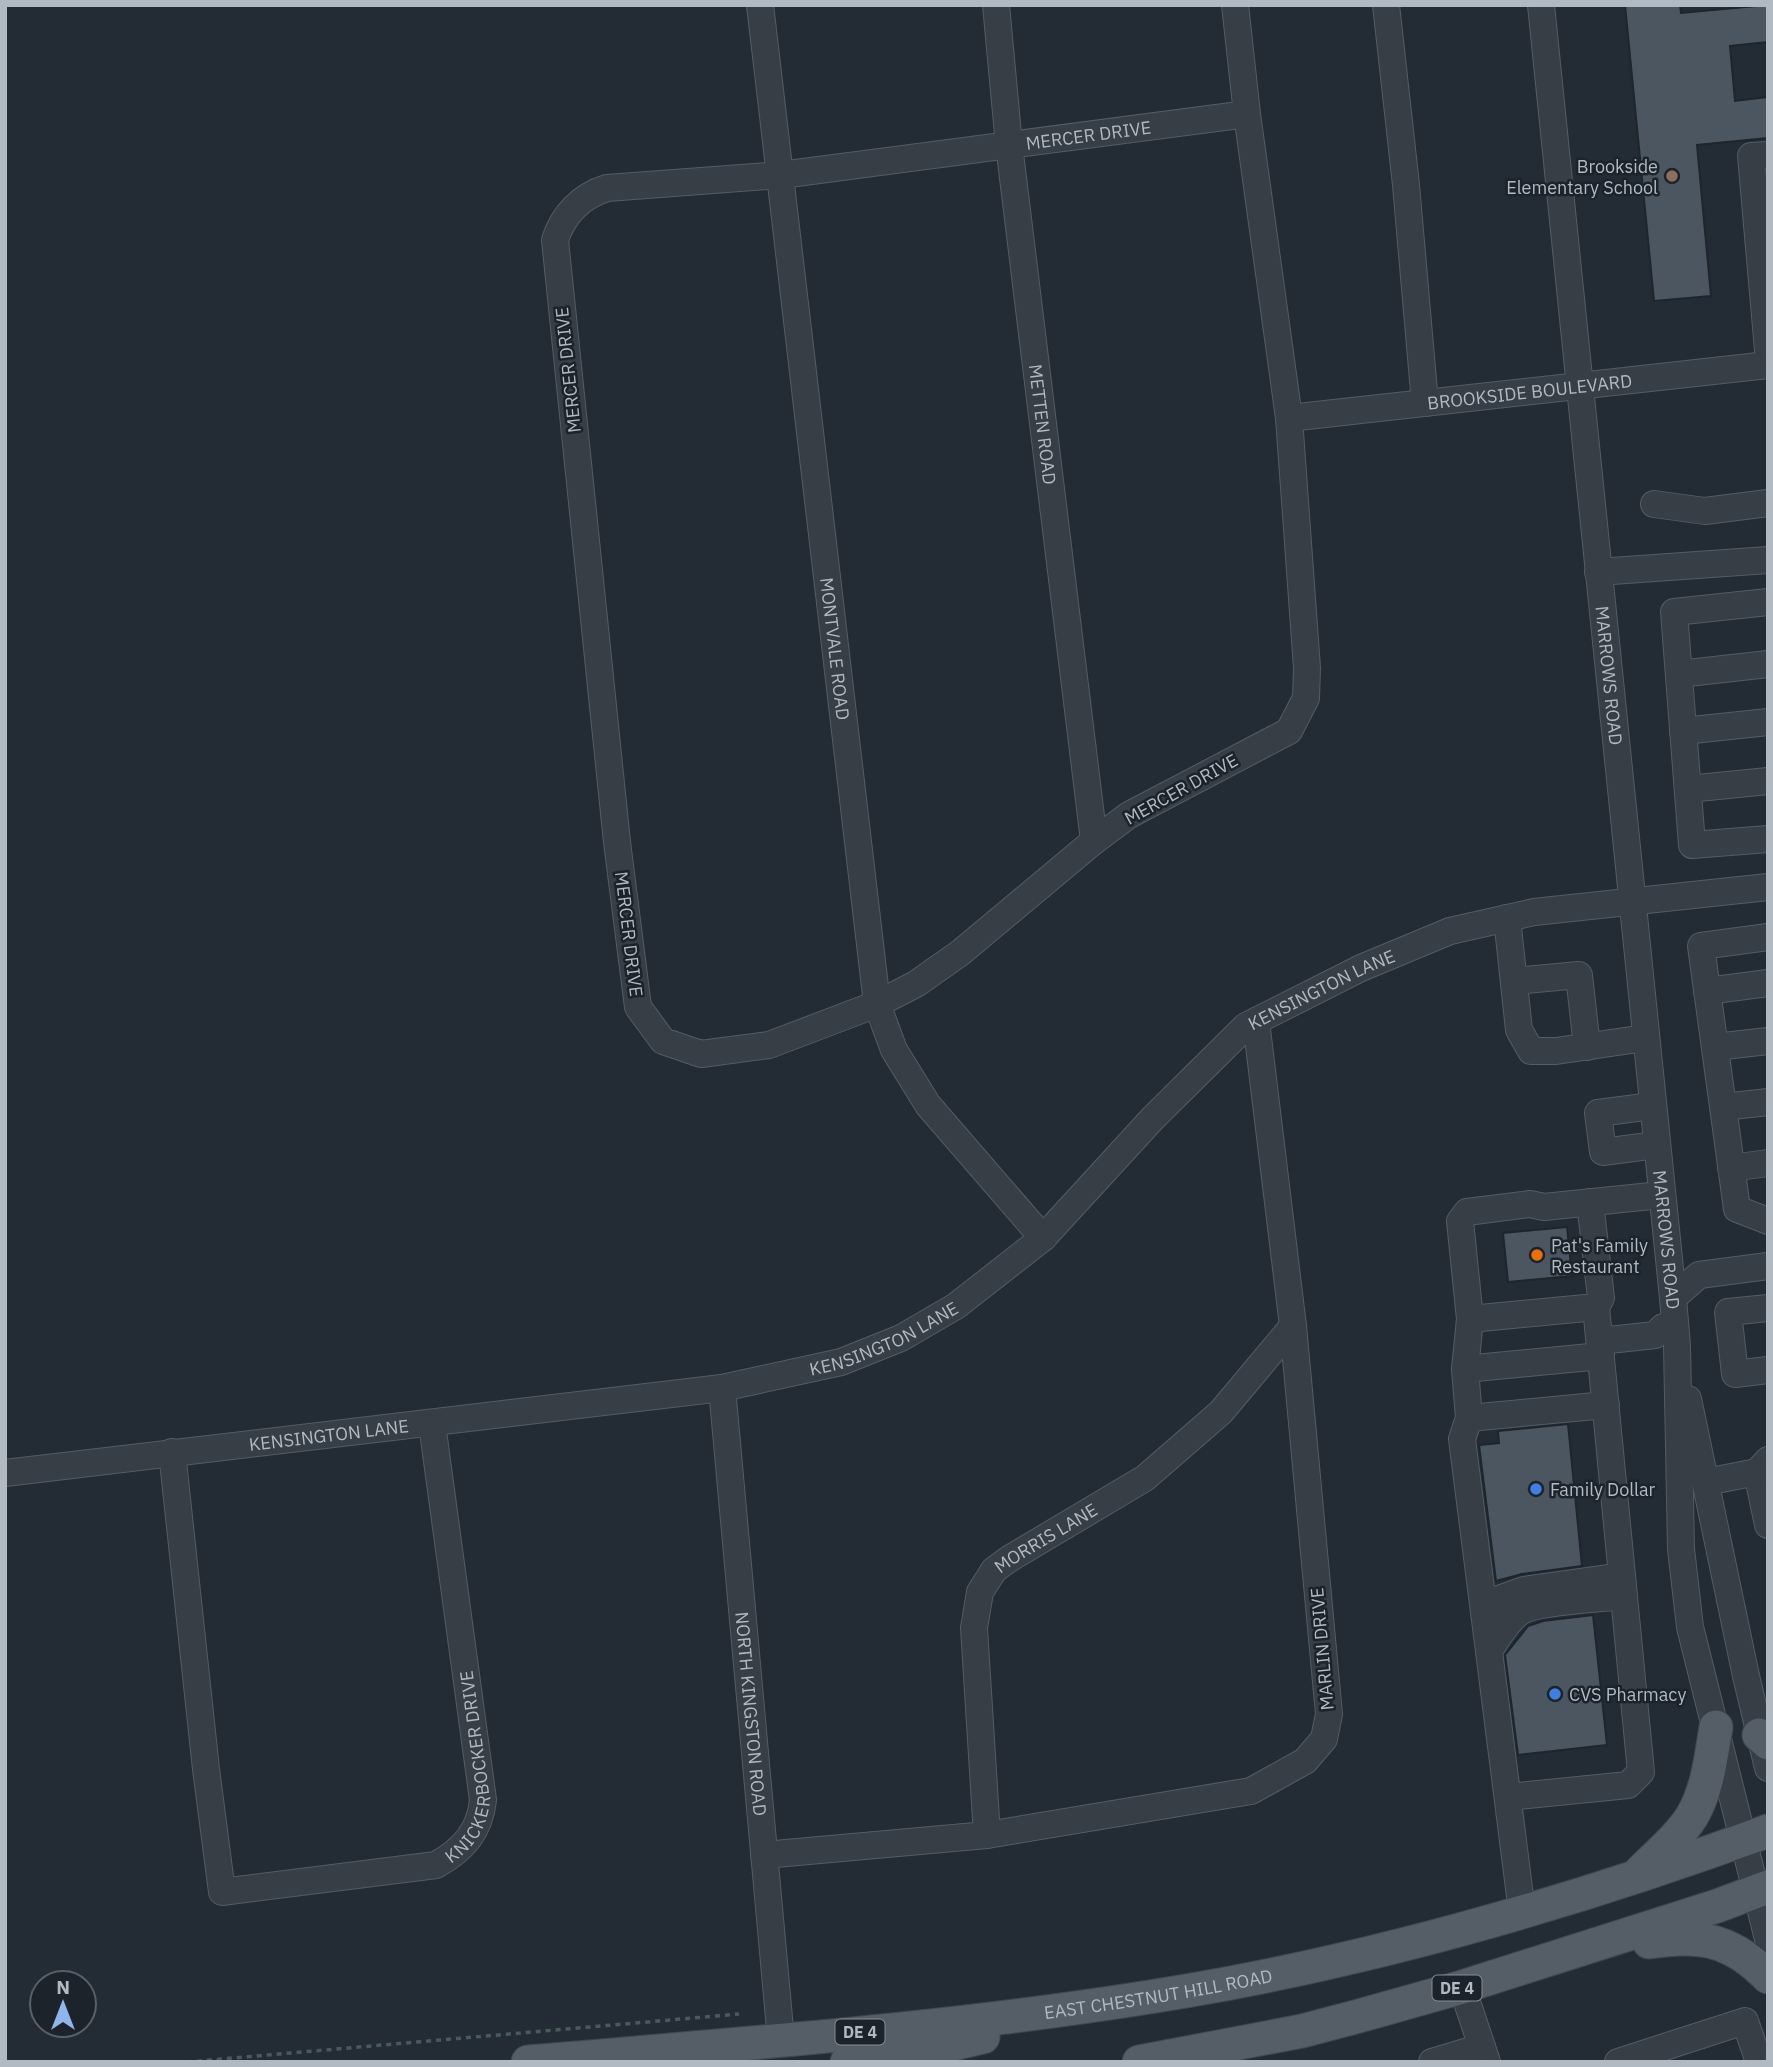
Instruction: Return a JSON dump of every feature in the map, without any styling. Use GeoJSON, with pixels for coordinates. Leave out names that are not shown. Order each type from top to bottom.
{"type":"FeatureCollection","features":[{"type":"Feature","properties":{"kind":"main road"},"geometry":{"type":"LineString","coordinates":[[1636,1876],[1676,1837],[1693,1814],[1705,1785],[1716,1727]]}},
{"type":"Feature","properties":{"kind":"main road","name":"EAST CHESTNUT HILL ROAD"},"geometry":{"type":"LineString","coordinates":[[528,2062],[773,2051],[1189,1991],[1324,1964],[1462,1931],[1756,1835]]}},
{"type":"Feature","properties":{"kind":"main road","name":"DE 4"},"geometry":{"type":"LineString","coordinates":[[1139,2062],[1302,2031],[1462,1987],[1762,1889]]}},
{"type":"Feature","properties":{"kind":"main road"},"geometry":{"type":"LineString","coordinates":[[1574,1951],[1672,1938],[1701,1939],[1715,1941],[1747,1956],[1768,1977]]}},
{"type":"Feature","properties":{"kind":"main road"},"geometry":{"type":"LineString","coordinates":[[847,2062],[915,2053],[980,2038],[1037,2014]]}},
{"type":"Feature","properties":{"kind":"street","name":"MONTVALE ROAD"},"geometry":{"type":"LineString","coordinates":[[761,5],[877,1003],[894,1050],[929,1105],[1042,1238]]}},
{"type":"Feature","properties":{"kind":"street","name":"METTEN ROAD"},"geometry":{"type":"LineString","coordinates":[[996,5],[1009,145],[1094,841]]}},
{"type":"Feature","properties":{"kind":"street","name":"MERCER DRIVE"},"geometry":{"type":"LineString","coordinates":[[1235,5],[1247,114],[1289,418],[1307,668],[1306,698],[1289,731],[1129,815],[960,953],[916,984],[877,1003],[769,1045],[701,1054],[663,1041],[638,1007],[617,842],[555,240],[560,224],[571,210],[592,192],[607,188],[780,175],[1247,114]]}},
{"type":"Feature","properties":{"kind":"street"},"geometry":{"type":"LineString","coordinates":[[1386,5],[1426,402]]}},
{"type":"Feature","properties":{"kind":"street","name":"MARROWS ROAD"},"geometry":{"type":"LineString","coordinates":[[1541,5],[1673,1298],[1671,1333],[1681,1549],[1690,1627],[1716,1727],[1756,1835],[1768,1939]]}},
{"type":"Feature","properties":{"kind":"street"},"geometry":{"type":"LineString","coordinates":[[1768,155],[1751,156],[1762,224],[1768,350]]}},
{"type":"Feature","properties":{"kind":"street","name":"BROOKSIDE BOULEVARD"},"geometry":{"type":"LineString","coordinates":[[1289,418],[1768,365]]}},
{"type":"Feature","properties":{"kind":"street"},"geometry":{"type":"LineString","coordinates":[[1654,504],[1705,511],[1768,503]]}},
{"type":"Feature","properties":{"kind":"street"},"geometry":{"type":"LineString","coordinates":[[1598,572],[1768,560]]}},
{"type":"Feature","properties":{"kind":"street"},"geometry":{"type":"LineString","coordinates":[[1768,602],[1674,612],[1692,845],[1768,839]]}},
{"type":"Feature","properties":{"kind":"street"},"geometry":{"type":"LineString","coordinates":[[1679,674],[1768,664]]}},
{"type":"Feature","properties":{"kind":"street"},"geometry":{"type":"LineString","coordinates":[[1683,731],[1768,722]]}},
{"type":"Feature","properties":{"kind":"street"},"geometry":{"type":"LineString","coordinates":[[1688,789],[1768,781]]}},
{"type":"Feature","properties":{"kind":"street","name":"KENSINGTON LANE"},"geometry":{"type":"LineString","coordinates":[[5,1473],[722,1388],[841,1362],[901,1338],[956,1306],[1042,1238],[1153,1118],[1246,1026],[1361,968],[1450,931],[1534,912],[1768,887]]}},
{"type":"Feature","properties":{"kind":"street"},"geometry":{"type":"LineString","coordinates":[[1507,918],[1519,1030],[1531,1051],[1556,1051],[1645,1038]]}},
{"type":"Feature","properties":{"kind":"street"},"geometry":{"type":"LineString","coordinates":[[1768,937],[1701,946],[1737,1209],[1768,1221]]}},
{"type":"Feature","properties":{"kind":"street"},"geometry":{"type":"LineString","coordinates":[[1514,981],[1579,975],[1587,1047]]}},
{"type":"Feature","properties":{"kind":"street"},"geometry":{"type":"LineString","coordinates":[[1707,991],[1768,983]]}},
{"type":"Feature","properties":{"kind":"street","name":"MARLIN DRIVE"},"geometry":{"type":"LineString","coordinates":[[764,1856],[987,1835],[1251,1791],[1305,1761],[1324,1739],[1329,1714],[1293,1326],[1256,1021]]}},
{"type":"Feature","properties":{"kind":"street"},"geometry":{"type":"LineString","coordinates":[[1715,1047],[1768,1041]]}},
{"type":"Feature","properties":{"kind":"street"},"geometry":{"type":"LineString","coordinates":[[1723,1107],[1768,1102]]}},
{"type":"Feature","properties":{"kind":"street"},"geometry":{"type":"LineString","coordinates":[[1652,1106],[1598,1113],[1603,1152],[1656,1145]]}},
{"type":"Feature","properties":{"kind":"street"},"geometry":{"type":"LineString","coordinates":[[1731,1168],[1768,1163]]}},
{"type":"Feature","properties":{"kind":"street"},"geometry":{"type":"LineString","coordinates":[[1522,1912],[1462,1439],[1469,1418],[1465,1369],[1471,1319],[1460,1221],[1467,1212],[1530,1203],[1544,1207],[1661,1195]]}},
{"type":"Feature","properties":{"kind":"street"},"geometry":{"type":"LineString","coordinates":[[1508,1797],[1628,1785],[1641,1772],[1599,1332],[1601,1298],[1590,1202]]}},
{"type":"Feature","properties":{"kind":"street"},"geometry":{"type":"LineString","coordinates":[[1673,1298],[1699,1275],[1768,1266]]}},
{"type":"Feature","properties":{"kind":"street"},"geometry":{"type":"LineString","coordinates":[[1768,1308],[1728,1312],[1735,1374],[1768,1370]]}},
{"type":"Feature","properties":{"kind":"street"},"geometry":{"type":"LineString","coordinates":[[1471,1319],[1599,1332],[1609,1340],[1671,1333]]}},
{"type":"Feature","properties":{"kind":"street","name":"MORRIS LANE"},"geometry":{"type":"LineString","coordinates":[[987,1835],[974,1629],[980,1592],[994,1570],[1009,1559],[1145,1478],[1221,1412],[1293,1326]]}},
{"type":"Feature","properties":{"kind":"street"},"geometry":{"type":"LineString","coordinates":[[1465,1369],[1599,1332]]}},
{"type":"Feature","properties":{"kind":"street","name":"MARROWS ROAD"},"geometry":{"type":"LineString","coordinates":[[1671,1333],[1764,1739],[1768,1768]]}},
{"type":"Feature","properties":{"kind":"street","name":"NORTH KINGSTON ROAD"},"geometry":{"type":"LineString","coordinates":[[722,1388],[764,1856],[773,2051]]}},
{"type":"Feature","properties":{"kind":"street"},"geometry":{"type":"LineString","coordinates":[[1469,1418],[1606,1405]]}},
{"type":"Feature","properties":{"kind":"street","name":"KNICKERBOCKER DRIVE"},"geometry":{"type":"LineString","coordinates":[[172,1452],[222,1892],[436,1865],[452,1856],[466,1843],[477,1827],[482,1800],[432,1424]]}},
{"type":"Feature","properties":{"kind":"street"},"geometry":{"type":"LineString","coordinates":[[1706,1482],[1762,1466],[1768,1525]]}},
{"type":"Feature","properties":{"kind":"street"},"geometry":{"type":"LineString","coordinates":[[1484,1612],[1499,1599],[1524,1590],[1623,1586]]}},
{"type":"Feature","properties":{"kind":"street"},"geometry":{"type":"LineString","coordinates":[[1489,1651],[1522,1611],[1623,1586]]}},
{"type":"Feature","properties":{"kind":"street"},"geometry":{"type":"LineString","coordinates":[[1432,2062],[1484,2054],[1462,1987]]}},
{"type":"Feature","properties":{"kind":"street"},"geometry":{"type":"LineString","coordinates":[[1618,2062],[1745,2021],[1759,2062]]}},
{"type":"Feature","properties":{"kind":"path"},"geometry":{"type":"LineString","coordinates":[[187,2062],[739,2014]]}},
{"type":"Feature","properties":{"kind":"building","name":"Brookside Elementary School"},"geometry":{"type":"Polygon","coordinates":[[[1625,5],[1680,5],[1681,13],[1768,5],[1768,42],[1730,46],[1735,101],[1768,97],[1768,138],[1697,145],[1711,296],[1654,301],[1625,5]]]}},
{"type":"Feature","properties":{"kind":"building","name":"Pat's Family Restaurant"},"geometry":{"type":"Polygon","coordinates":[[[1567,1227],[1572,1276],[1508,1282],[1503,1233],[1567,1227]]]}},
{"type":"Feature","properties":{"kind":"building"},"geometry":{"type":"Polygon","coordinates":[[[1568,1424],[1582,1566],[1522,1574],[1496,1581],[1479,1445],[1499,1443],[1498,1431],[1568,1424]]]}},
{"type":"Feature","properties":{"kind":"building","name":"CVS Pharmacy"},"geometry":{"type":"Polygon","coordinates":[[[1593,1615],[1607,1745],[1518,1755],[1505,1655],[1528,1626],[1543,1621],[1593,1615]]]}},
{"type":"Feature","properties":{"kind":"place","name":"Brookside Elementary School"},"geometry":{"type":"Point","coordinates":[1672,176]}},
{"type":"Feature","properties":{"kind":"place","name":"Pat's Family Restaurant"},"geometry":{"type":"Point","coordinates":[1537,1255]}},
{"type":"Feature","properties":{"kind":"place","name":"Family Dollar"},"geometry":{"type":"Point","coordinates":[1536,1489]}},
{"type":"Feature","properties":{"kind":"place","name":"CVS Pharmacy"},"geometry":{"type":"Point","coordinates":[1555,1694]}}]}
